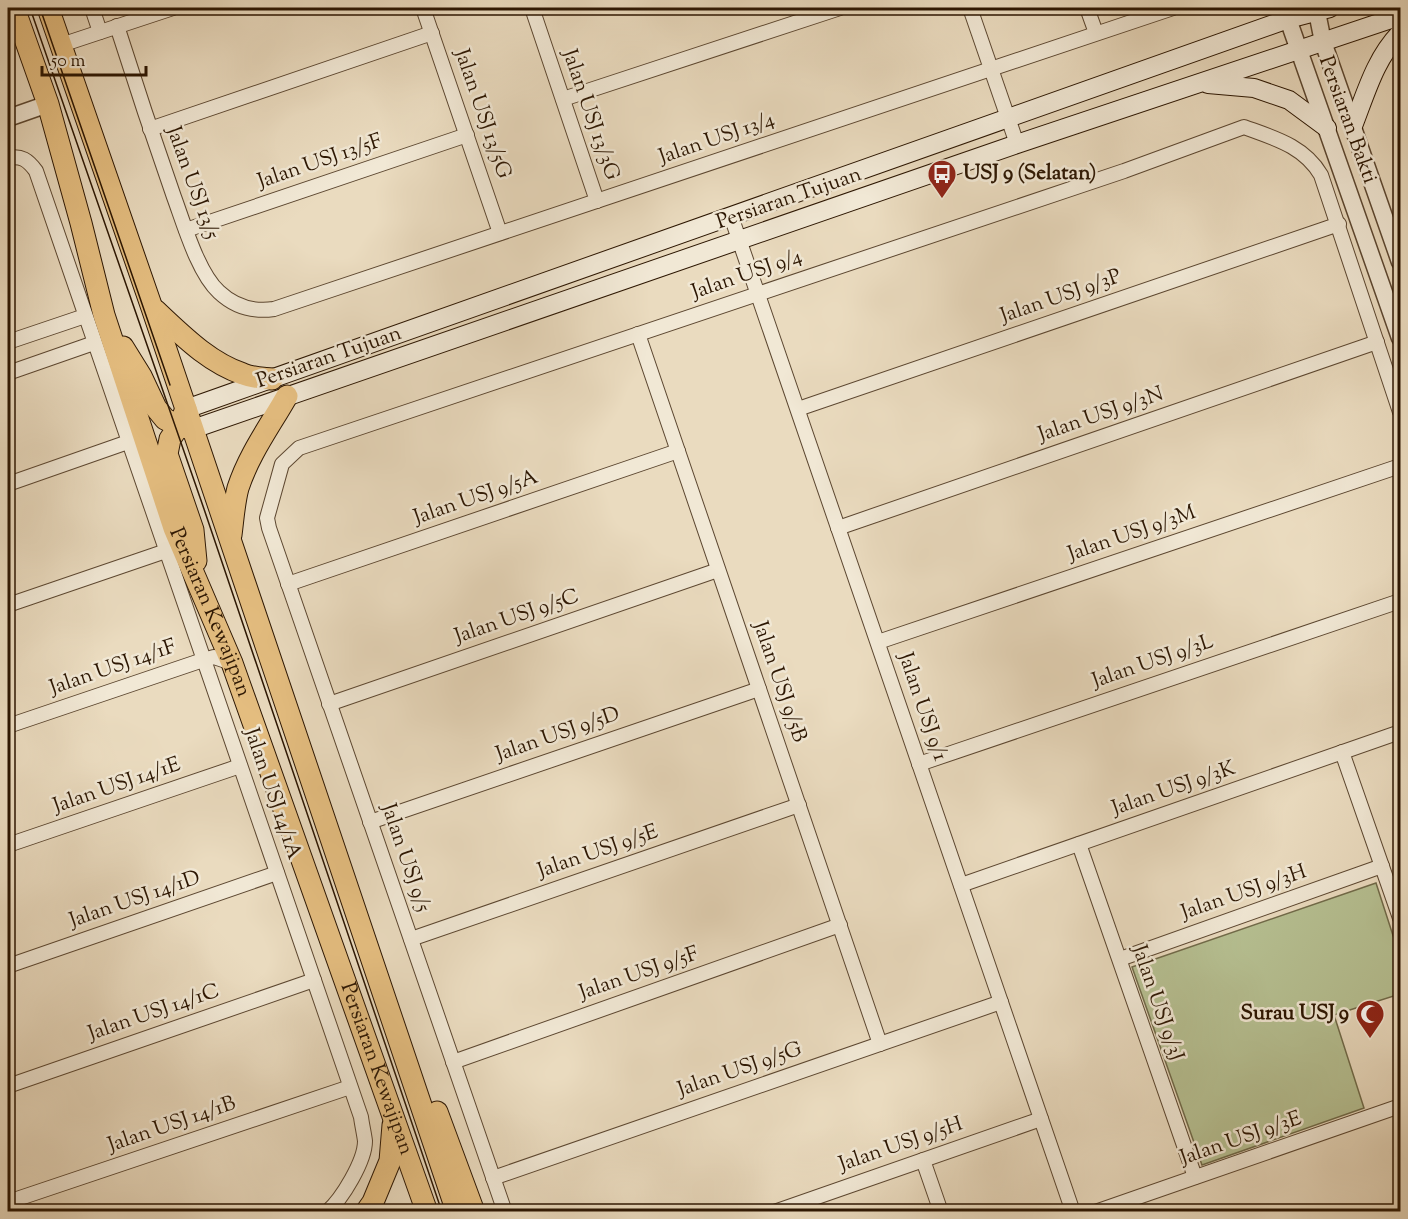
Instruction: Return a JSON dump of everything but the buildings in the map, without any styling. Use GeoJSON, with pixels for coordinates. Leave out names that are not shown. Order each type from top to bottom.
{"type":"FeatureCollection","features":[{"type":"Feature","properties":{"kind":"main road","name":"Persiaran Kewajipan"},"geometry":{"type":"LineString","coordinates":[[14,8],[48,104],[81,222],[95,316],[174,528],[198,579],[232,663],[394,1119],[424,1211]]}},
{"type":"Feature","properties":{"kind":"main road","name":"Persiaran Kewajipan"},"geometry":{"type":"LineString","coordinates":[[48,8],[152,308],[186,421],[230,539],[455,1206]]}},
{"type":"Feature","properties":{"kind":"main road","name":"Persiaran Tujuan"},"geometry":{"type":"LineString","coordinates":[[186,421],[272,379],[1288,19],[1323,10]]}},
{"type":"Feature","properties":{"kind":"main road","name":"Persiaran Tujuan"},"geometry":{"type":"LineString","coordinates":[[186,421],[287,396],[1017,144],[1401,16]]}},
{"type":"Feature","properties":{"kind":"main road"},"geometry":{"type":"LineString","coordinates":[[1353,126],[1376,65],[1401,33]]}},
{"type":"Feature","properties":{"kind":"main road"},"geometry":{"type":"LineString","coordinates":[[1201,83],[1254,88],[1289,100],[1327,128]]}},
{"type":"Feature","properties":{"kind":"main road"},"geometry":{"type":"LineString","coordinates":[[152,308],[203,353],[224,366],[245,375],[272,379]]}},
{"type":"Feature","properties":{"kind":"main road"},"geometry":{"type":"LineString","coordinates":[[95,316],[141,376],[156,408],[165,419],[186,421]]}},
{"type":"Feature","properties":{"kind":"main road"},"geometry":{"type":"LineString","coordinates":[[230,539],[238,489],[257,443],[270,426],[287,396]]}},
{"type":"Feature","properties":{"kind":"main road"},"geometry":{"type":"LineString","coordinates":[[186,421],[170,439],[167,454],[193,530],[198,579]]}},
{"type":"Feature","properties":{"kind":"main road","name":"Persiaran Kewajipan"},"geometry":{"type":"LineString","coordinates":[[385,996],[419,1066],[474,1212]]}},
{"type":"Feature","properties":{"kind":"main road"},"geometry":{"type":"LineString","coordinates":[[366,1212],[373,1202],[390,1161],[394,1119]]}},
{"type":"Feature","properties":{"kind":"main road"},"geometry":{"type":"LineString","coordinates":[[424,1211],[455,1206]]}},
{"type":"Feature","properties":{"kind":"street"},"geometry":{"type":"LineString","coordinates":[[92,8],[100,32]]}},
{"type":"Feature","properties":{"kind":"street"},"geometry":{"type":"LineString","coordinates":[[61,45],[173,8]]}},
{"type":"Feature","properties":{"kind":"street","name":"Jalan USJ 13/5G"},"geometry":{"type":"LineString","coordinates":[[423,8],[500,233]]}},
{"type":"Feature","properties":{"kind":"street","name":"Jalan USJ 13/3G"},"geometry":{"type":"LineString","coordinates":[[532,8],[597,201]]}},
{"type":"Feature","properties":{"kind":"street"},"geometry":{"type":"LineString","coordinates":[[563,99],[840,8]]}},
{"type":"Feature","properties":{"kind":"street"},"geometry":{"type":"LineString","coordinates":[[970,8],[1017,144]]}},
{"type":"Feature","properties":{"kind":"street"},"geometry":{"type":"LineString","coordinates":[[1087,8],[1096,33]]}},
{"type":"Feature","properties":{"kind":"street","name":"Jalan USJ 13/4"},"geometry":{"type":"LineString","coordinates":[[274,309],[1173,8]]}},
{"type":"Feature","properties":{"kind":"street","name":"Persiaran Bakti"},"geometry":{"type":"LineString","coordinates":[[1323,10],[1323,42],[1401,262]]}},
{"type":"Feature","properties":{"kind":"street","name":"Persiaran Bakti"},"geometry":{"type":"LineString","coordinates":[[1288,19],[1401,339]]}},
{"type":"Feature","properties":{"kind":"street","name":"Jalan USJ 13/5"},"geometry":{"type":"LineString","coordinates":[[117,26],[150,129],[201,267],[219,292],[246,309],[259,311],[274,309]]}},
{"type":"Feature","properties":{"kind":"street"},"geometry":{"type":"LineString","coordinates":[[150,129],[432,33]]}},
{"type":"Feature","properties":{"kind":"street"},"geometry":{"type":"LineString","coordinates":[[8,118],[48,104]]}},
{"type":"Feature","properties":{"kind":"street","name":"Jalan USJ 9/4"},"geometry":{"type":"LineString","coordinates":[[267,518],[282,464],[299,448],[1124,171],[1244,127],[1298,149],[1314,164],[1321,175],[1401,412]]}},
{"type":"Feature","properties":{"kind":"street","name":"Jalan USJ 13/5F"},"geometry":{"type":"LineString","coordinates":[[186,230],[467,135]]}},
{"type":"Feature","properties":{"kind":"street","name":"Jalan USJ 14/1A"},"geometry":{"type":"LineString","coordinates":[[8,158],[21,157],[36,171],[95,316],[94,343],[361,1117],[365,1142],[362,1158],[335,1205],[327,1212]]}},
{"type":"Feature","properties":{"kind":"street","name":"Jalan USJ 9/1"},"geometry":{"type":"LineString","coordinates":[[731,216],[1073,1212]]}},
{"type":"Feature","properties":{"kind":"street","name":"Jalan USJ 9/3P"},"geometry":{"type":"LineString","coordinates":[[798,409],[1339,224]]}},
{"type":"Feature","properties":{"kind":"street"},"geometry":{"type":"LineString","coordinates":[[8,342],[95,316]]}},
{"type":"Feature","properties":{"kind":"street","name":"Jalan USJ 9/5B"},"geometry":{"type":"LineString","coordinates":[[638,334],[880,1044]]}},
{"type":"Feature","properties":{"kind":"street","name":"Jalan USJ 9/3N"},"geometry":{"type":"LineString","coordinates":[[838,528],[1377,342]]}},
{"type":"Feature","properties":{"kind":"street"},"geometry":{"type":"LineString","coordinates":[[8,373],[94,343]]}},
{"type":"Feature","properties":{"kind":"street"},"geometry":{"type":"LineString","coordinates":[[8,484],[128,442]]}},
{"type":"Feature","properties":{"kind":"street","name":"Jalan USJ 9/5A"},"geometry":{"type":"LineString","coordinates":[[288,584],[678,451]]}},
{"type":"Feature","properties":{"kind":"street","name":"Jalan USJ 9/3M"},"geometry":{"type":"LineString","coordinates":[[878,642],[1401,466]]}},
{"type":"Feature","properties":{"kind":"street","name":"Jalan USJ 9/5"},"geometry":{"type":"LineString","coordinates":[[267,518],[505,1212]]}},
{"type":"Feature","properties":{"kind":"street"},"geometry":{"type":"LineString","coordinates":[[8,605],[166,551]]}},
{"type":"Feature","properties":{"kind":"street","name":"Jalan USJ 9/5C"},"geometry":{"type":"LineString","coordinates":[[329,704],[718,570]]}},
{"type":"Feature","properties":{"kind":"street","name":"Jalan USJ 9/3L"},"geometry":{"type":"LineString","coordinates":[[919,764],[1401,601]]}},
{"type":"Feature","properties":{"kind":"street","name":"Jalan USJ 14/1F"},"geometry":{"type":"LineString","coordinates":[[8,726],[203,660],[214,657],[232,663]]}},
{"type":"Feature","properties":{"kind":"street","name":"Jalan USJ 9/5D"},"geometry":{"type":"LineString","coordinates":[[370,822],[759,688]]}},
{"type":"Feature","properties":{"kind":"street","name":"Jalan USJ 9/3K"},"geometry":{"type":"LineString","coordinates":[[961,885],[1401,732]]}},
{"type":"Feature","properties":{"kind":"street"},"geometry":{"type":"LineString","coordinates":[[1342,752],[1401,918]]}},
{"type":"Feature","properties":{"kind":"street","name":"Jalan USJ 14/1E"},"geometry":{"type":"LineString","coordinates":[[8,845],[240,766]]}},
{"type":"Feature","properties":{"kind":"street","name":"Jalan USJ 9/5E"},"geometry":{"type":"LineString","coordinates":[[411,939],[799,805]]}},
{"type":"Feature","properties":{"kind":"street","name":"Jalan USJ 9/3J"},"geometry":{"type":"LineString","coordinates":[[1079,844],[1195,1177]]}},
{"type":"Feature","properties":{"kind":"street","name":"Jalan USJ 9/3H"},"geometry":{"type":"LineString","coordinates":[[1120,959],[1382,866]]}},
{"type":"Feature","properties":{"kind":"street","name":"Jalan USJ 14/1D"},"geometry":{"type":"LineString","coordinates":[[8,966],[277,873]]}},
{"type":"Feature","properties":{"kind":"street","name":"Jalan USJ 9/5F"},"geometry":{"type":"LineString","coordinates":[[453,1062],[840,925]]}},
{"type":"Feature","properties":{"kind":"street","name":"Jalan USJ 14/1C"},"geometry":{"type":"LineString","coordinates":[[8,1086],[314,980]]}},
{"type":"Feature","properties":{"kind":"street","name":"Jalan USJ 9/5G"},"geometry":{"type":"LineString","coordinates":[[494,1178],[1001,1002]]}},
{"type":"Feature","properties":{"kind":"street","name":"Jalan USJ 14/1B"},"geometry":{"type":"LineString","coordinates":[[8,1202],[350,1087]]}},
{"type":"Feature","properties":{"kind":"street","name":"Jalan USJ 9/3E"},"geometry":{"type":"LineString","coordinates":[[1095,1212],[1401,1106]]}},
{"type":"Feature","properties":{"kind":"street","name":"Jalan USJ 9/5H"},"geometry":{"type":"LineString","coordinates":[[774,1212],[1041,1119]]}},
{"type":"Feature","properties":{"kind":"street"},"geometry":{"type":"LineString","coordinates":[[923,1160],[941,1212]]}},
{"type":"Feature","properties":{"kind":"green space"},"geometry":{"type":"Polygon","coordinates":[[[1376,883],[1400,957],[1400,994],[1334,1015],[1364,1108],[1202,1165],[1132,967],[1376,883]]]}},
{"type":"Feature","properties":{"kind":"tram line"},"geometry":{"type":"LineString","coordinates":[[30,8],[204,509],[442,1212]]}},
{"type":"Feature","properties":{"kind":"tram line"},"geometry":{"type":"LineString","coordinates":[[40,8],[170,385]]}},
{"type":"Feature","properties":{"kind":"place","name":"USJ 9 (Selatan)"},"geometry":{"type":"Point","coordinates":[942,200]}},
{"type":"Feature","properties":{"kind":"place","name":"Surau USJ 9"},"geometry":{"type":"Point","coordinates":[1370,1040]}}]}
